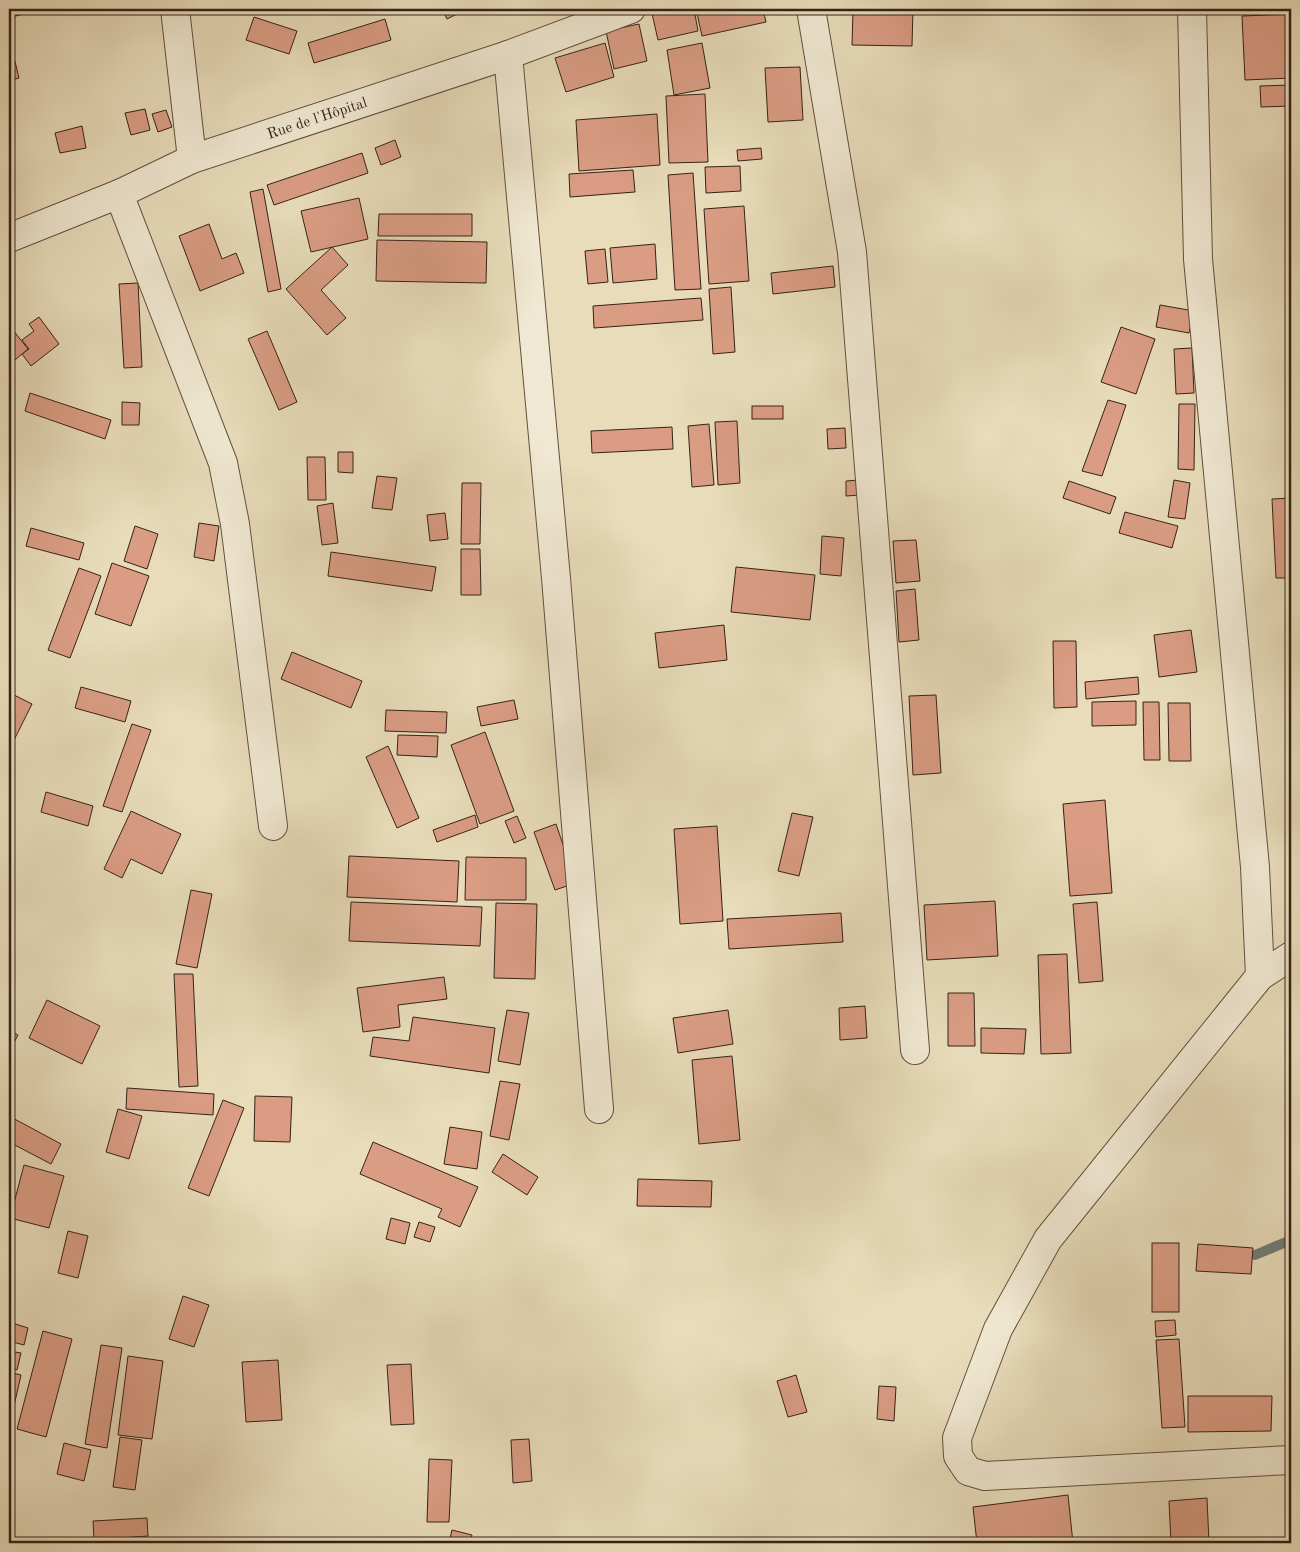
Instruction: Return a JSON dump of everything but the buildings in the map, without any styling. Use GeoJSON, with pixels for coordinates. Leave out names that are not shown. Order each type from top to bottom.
{"type":"FeatureCollection","features":[{"type":"Feature","properties":{"kind":"street"},"geometry":{"type":"LineString","coordinates":[[175,9],[192,158]]}},
{"type":"Feature","properties":{"kind":"street","name":"Rue de l'Hôpital"},"geometry":{"type":"LineString","coordinates":[[10,240],[119,194],[192,158],[508,55],[631,9]]}},
{"type":"Feature","properties":{"kind":"street"},"geometry":{"type":"LineString","coordinates":[[811,9],[852,252],[915,1050]]}},
{"type":"Feature","properties":{"kind":"street"},"geometry":{"type":"LineString","coordinates":[[1192,9],[1198,259],[1255,867],[1260,976]]}},
{"type":"Feature","properties":{"kind":"street"},"geometry":{"type":"LineString","coordinates":[[508,55],[556,578],[599,1109]]}},
{"type":"Feature","properties":{"kind":"street"},"geometry":{"type":"LineString","coordinates":[[119,194],[222,463],[235,524],[273,826]]}},
{"type":"Feature","properties":{"kind":"street"},"geometry":{"type":"LineString","coordinates":[[1291,956],[1260,976],[1048,1239],[998,1329],[957,1438],[958,1456],[968,1471],[985,1476],[1291,1460]]}},
{"type":"Feature","properties":{"kind":"waterway"},"geometry":{"type":"LineString","coordinates":[[1255,1255],[1291,1240]]}}]}
